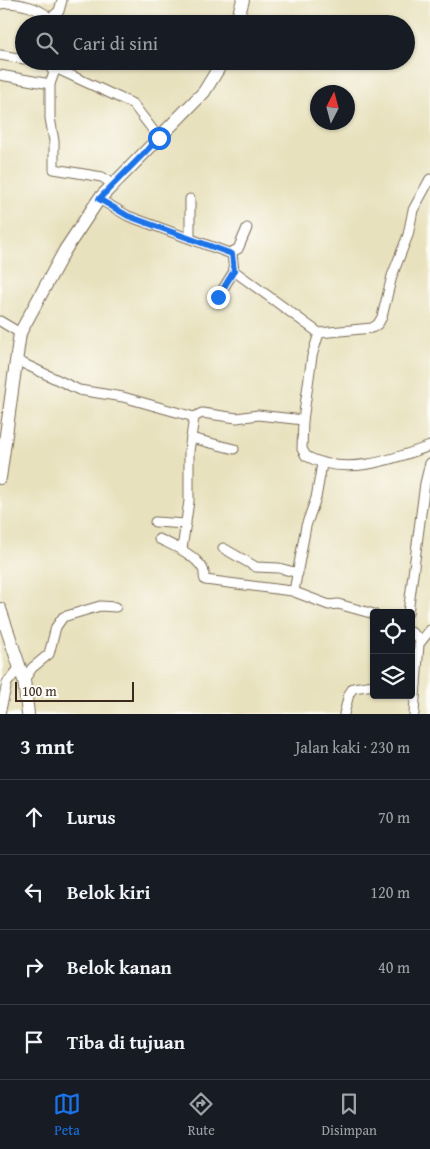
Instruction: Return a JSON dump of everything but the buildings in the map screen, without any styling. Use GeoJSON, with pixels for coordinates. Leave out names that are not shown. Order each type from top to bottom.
{"type":"FeatureCollection","features":[{"type":"Feature","properties":{"kind":"street"},"geometry":{"type":"LineString","coordinates":[[56,15],[62,0]]}},
{"type":"Feature","properties":{"kind":"street"},"geometry":{"type":"LineString","coordinates":[[239,15],[243,0]]}},
{"type":"Feature","properties":{"kind":"street"},"geometry":{"type":"LineString","coordinates":[[3,3],[41,12],[44,15]]}},
{"type":"Feature","properties":{"kind":"street"},"geometry":{"type":"LineString","coordinates":[[0,54],[15,57]]}},
{"type":"Feature","properties":{"kind":"street"},"geometry":{"type":"LineString","coordinates":[[52,70],[54,73],[50,84],[50,118],[54,141],[54,169],[102,177],[112,184]]}},
{"type":"Feature","properties":{"kind":"street"},"geometry":{"type":"LineString","coordinates":[[64,70],[133,104],[166,130]]}},
{"type":"Feature","properties":{"kind":"street"},"geometry":{"type":"LineString","coordinates":[[0,478],[6,446],[20,334],[65,250],[99,199],[204,92],[217,70]]}},
{"type":"Feature","properties":{"kind":"street"},"geometry":{"type":"LineString","coordinates":[[0,75],[50,84]]}},
{"type":"Feature","properties":{"kind":"street"},"geometry":{"type":"LineString","coordinates":[[234,271],[320,333],[372,328],[378,324],[382,317],[392,276],[408,235],[413,210],[430,179]]}},
{"type":"Feature","properties":{"kind":"street"},"geometry":{"type":"LineString","coordinates":[[99,199],[128,216],[232,254]]}},
{"type":"Feature","properties":{"kind":"street"},"geometry":{"type":"LineString","coordinates":[[190,199],[190,238]]}},
{"type":"Feature","properties":{"kind":"street"},"geometry":{"type":"LineString","coordinates":[[232,254],[238,249],[247,228]]}},
{"type":"Feature","properties":{"kind":"street"},"geometry":{"type":"LineString","coordinates":[[218,297],[234,271],[232,254]]}},
{"type":"Feature","properties":{"kind":"street"},"geometry":{"type":"LineString","coordinates":[[0,322],[20,334]]}},
{"type":"Feature","properties":{"kind":"street"},"geometry":{"type":"LineString","coordinates":[[320,333],[312,356],[303,420],[302,449],[306,456],[322,464],[365,465],[389,461],[430,446]]}},
{"type":"Feature","properties":{"kind":"street"},"geometry":{"type":"LineString","coordinates":[[16,360],[79,390],[124,397],[194,417],[202,412],[237,418],[258,415],[303,420]]}},
{"type":"Feature","properties":{"kind":"street"},"geometry":{"type":"LineString","coordinates":[[182,549],[189,502],[189,451],[194,417]]}},
{"type":"Feature","properties":{"kind":"street"},"geometry":{"type":"LineString","coordinates":[[191,438],[234,449]]}},
{"type":"Feature","properties":{"kind":"street"},"geometry":{"type":"LineString","coordinates":[[409,609],[425,483],[430,463]]}},
{"type":"Feature","properties":{"kind":"street"},"geometry":{"type":"LineString","coordinates":[[294,591],[322,464]]}},
{"type":"Feature","properties":{"kind":"street"},"geometry":{"type":"LineString","coordinates":[[155,522],[186,524]]}},
{"type":"Feature","properties":{"kind":"street"},"geometry":{"type":"LineString","coordinates":[[159,539],[182,549],[203,570],[205,580],[251,584],[294,591],[329,605],[338,604],[370,613]]}},
{"type":"Feature","properties":{"kind":"street"},"geometry":{"type":"LineString","coordinates":[[223,548],[256,566],[279,568],[298,573]]}},
{"type":"Feature","properties":{"kind":"street"},"geometry":{"type":"LineString","coordinates":[[24,680],[32,668],[49,654],[56,627],[63,617],[100,606],[116,607]]}},
{"type":"Feature","properties":{"kind":"street"},"geometry":{"type":"LineString","coordinates":[[0,609],[24,680],[28,714]]}},
{"type":"Feature","properties":{"kind":"street"},"geometry":{"type":"LineString","coordinates":[[415,673],[417,650],[421,640],[430,630]]}},
{"type":"Feature","properties":{"kind":"street"},"geometry":{"type":"LineString","coordinates":[[415,635],[421,640]]}},
{"type":"Feature","properties":{"kind":"street"},"geometry":{"type":"LineString","coordinates":[[0,714],[7,683],[20,666]]}},
{"type":"Feature","properties":{"kind":"street"},"geometry":{"type":"LineString","coordinates":[[344,714],[349,694],[353,688],[370,686]]}},
{"type":"Feature","properties":{"kind":"street"},"geometry":{"type":"LineString","coordinates":[[414,699],[414,714]]}},
{"type":"Feature","properties":{"kind":"route"},"geometry":{"type":"LineString","coordinates":[[159,138],[99,199],[128,216],[201,241],[232,254],[234,271],[218,297]]}}]}
